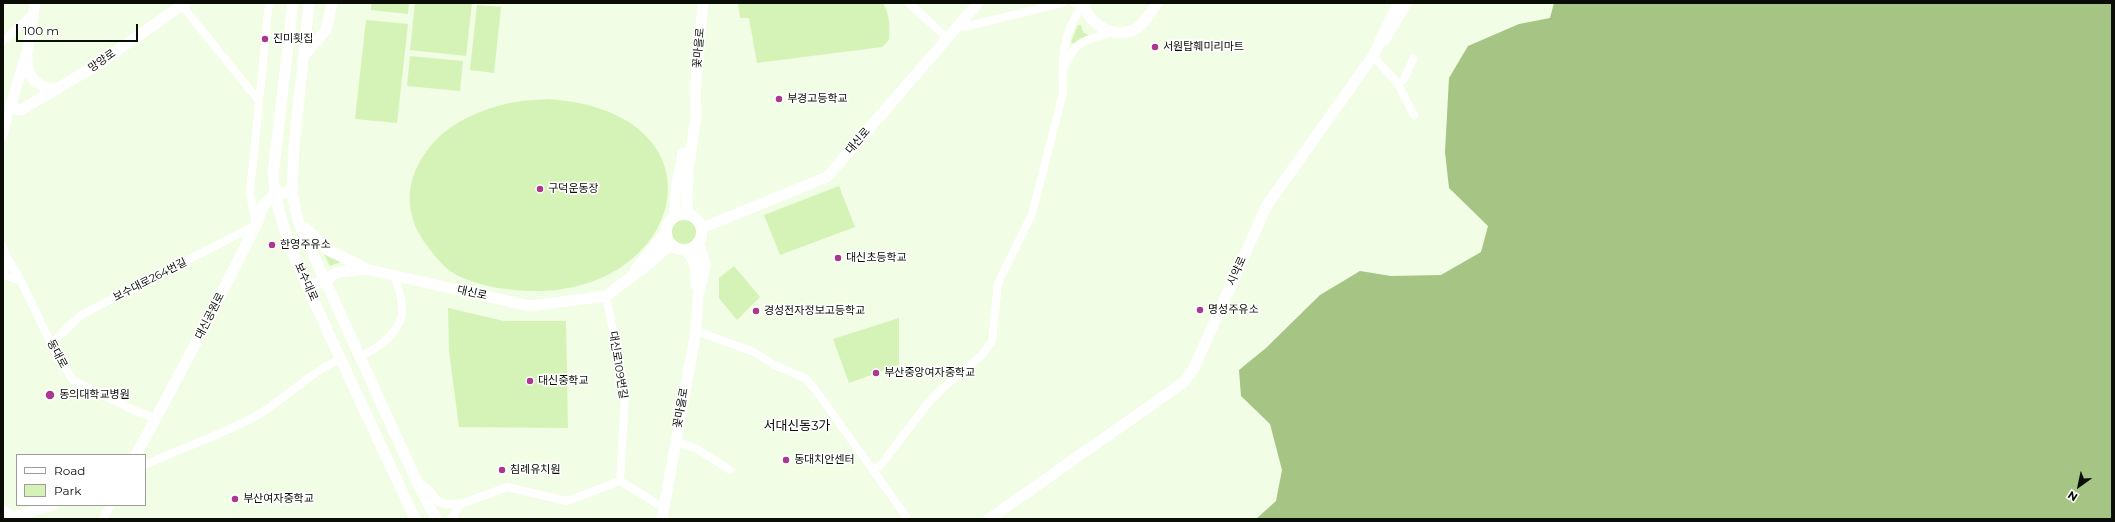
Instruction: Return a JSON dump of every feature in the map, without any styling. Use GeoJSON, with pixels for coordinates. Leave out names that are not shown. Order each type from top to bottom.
{"type":"FeatureCollection","features":[{"type":"Feature","properties":{"kind":"main road","name":"보수대로"},"geometry":{"type":"LineString","coordinates":[[293,3],[273,174],[275,194],[282,227],[308,288],[415,519]]}},
{"type":"Feature","properties":{"kind":"main road","name":"보수대로"},"geometry":{"type":"LineString","coordinates":[[309,3],[294,147],[292,192],[298,220],[417,482],[436,519]]}},
{"type":"Feature","properties":{"kind":"main road"},"geometry":{"type":"LineString","coordinates":[[304,55],[326,30],[332,3]]}},
{"type":"Feature","properties":{"kind":"main road","name":"꽃마을로"},"geometry":{"type":"LineString","coordinates":[[666,232],[670,220],[674,216],[677,184],[695,93],[703,3]]}},
{"type":"Feature","properties":{"kind":"main road","name":"대신로"},"geometry":{"type":"LineString","coordinates":[[702,228],[827,177],[978,3]]}},
{"type":"Feature","properties":{"kind":"main road"},"geometry":{"type":"LineString","coordinates":[[1080,3],[1092,20],[1110,31],[1122,34],[1138,27],[1146,21],[1157,3]]}},
{"type":"Feature","properties":{"kind":"main road","name":"시약로"},"geometry":{"type":"LineString","coordinates":[[989,519],[1184,382],[1193,370],[1267,205],[1374,57],[1398,3]]}},
{"type":"Feature","properties":{"kind":"main road","name":"망양로"},"geometry":{"type":"LineString","coordinates":[[10,108],[21,110],[58,89],[95,66],[182,4]]}},
{"type":"Feature","properties":{"kind":"main road"},"geometry":{"type":"LineString","coordinates":[[35,8],[27,64],[32,78],[45,88],[58,89]]}},
{"type":"Feature","properties":{"kind":"main road"},"geometry":{"type":"LineString","coordinates":[[10,108],[28,49]]}},
{"type":"Feature","properties":{"kind":"main road","name":"꽃마을로"},"geometry":{"type":"LineString","coordinates":[[686,214],[688,171],[696,116],[695,93]]}},
{"type":"Feature","properties":{"kind":"main road"},"geometry":{"type":"LineString","coordinates":[[275,194],[292,192]]}},
{"type":"Feature","properties":{"kind":"main road","name":"대신공원로"},"geometry":{"type":"LineString","coordinates":[[136,454],[154,418],[205,326],[256,225],[263,206],[275,194]]}},
{"type":"Feature","properties":{"kind":"main road"},"geometry":{"type":"LineString","coordinates":[[632,274],[657,240],[666,232],[671,244],[675,247],[686,250],[693,247],[701,238],[702,228],[699,221],[686,214],[674,216]]}},
{"type":"Feature","properties":{"kind":"main road"},"geometry":{"type":"LineString","coordinates":[[298,220],[328,250],[365,269]]}},
{"type":"Feature","properties":{"kind":"main road","name":"꽃마을로"},"geometry":{"type":"LineString","coordinates":[[663,513],[696,331],[698,297],[705,263],[698,242]]}},
{"type":"Feature","properties":{"kind":"main road"},"geometry":{"type":"LineString","coordinates":[[606,296],[632,274],[647,265],[671,244]]}},
{"type":"Feature","properties":{"kind":"main road","name":"꽃마을로"},"geometry":{"type":"LineString","coordinates":[[686,250],[696,265],[696,286],[698,297]]}},
{"type":"Feature","properties":{"kind":"main road","name":"대신로"},"geometry":{"type":"LineString","coordinates":[[308,288],[339,272],[365,269],[530,306],[606,296]]}},
{"type":"Feature","properties":{"kind":"main road"},"geometry":{"type":"LineString","coordinates":[[11,518],[49,506]]}},
{"type":"Feature","properties":{"kind":"street"},"geometry":{"type":"LineString","coordinates":[[256,225],[250,193],[269,3]]}},
{"type":"Feature","properties":{"kind":"street"},"geometry":{"type":"LineString","coordinates":[[909,3],[948,39]]}},
{"type":"Feature","properties":{"kind":"street"},"geometry":{"type":"LineString","coordinates":[[960,25],[964,27],[1062,3]]}},
{"type":"Feature","properties":{"kind":"street"},"geometry":{"type":"LineString","coordinates":[[872,469],[880,466],[928,403],[945,386],[982,355],[992,341],[998,283],[1032,214],[1063,93],[1062,72],[1064,44],[1080,3]]}},
{"type":"Feature","properties":{"kind":"street"},"geometry":{"type":"LineString","coordinates":[[1408,3],[1374,57],[1398,85],[1414,115]]}},
{"type":"Feature","properties":{"kind":"street"},"geometry":{"type":"LineString","coordinates":[[182,4],[260,101]]}},
{"type":"Feature","properties":{"kind":"street"},"geometry":{"type":"LineString","coordinates":[[3,41],[35,8]]}},
{"type":"Feature","properties":{"kind":"street"},"geometry":{"type":"LineString","coordinates":[[1062,72],[1077,46],[1083,42],[1101,37],[1110,31]]}},
{"type":"Feature","properties":{"kind":"street"},"geometry":{"type":"LineString","coordinates":[[1398,85],[1404,79],[1413,59]]}},
{"type":"Feature","properties":{"kind":"street"},"geometry":{"type":"LineString","coordinates":[[3,136],[10,108]]}},
{"type":"Feature","properties":{"kind":"street","name":"보수대로264번길"},"geometry":{"type":"LineString","coordinates":[[51,344],[81,315],[256,225]]}},
{"type":"Feature","properties":{"kind":"street","name":"동대로"},"geometry":{"type":"LineString","coordinates":[[3,246],[5,255],[21,281],[51,344],[73,380],[129,408],[154,418]]}},
{"type":"Feature","properties":{"kind":"street"},"geometry":{"type":"LineString","coordinates":[[3,271],[7,267],[5,255]]}},
{"type":"Feature","properties":{"kind":"street"},"geometry":{"type":"LineString","coordinates":[[3,275],[21,281]]}},
{"type":"Feature","properties":{"kind":"street"},"geometry":{"type":"LineString","coordinates":[[360,357],[392,335],[401,319],[400,302],[395,276]]}},
{"type":"Feature","properties":{"kind":"street","name":"대신로109번길"},"geometry":{"type":"LineString","coordinates":[[606,296],[625,393],[620,482]]}},
{"type":"Feature","properties":{"kind":"street"},"geometry":{"type":"LineString","coordinates":[[696,331],[754,352],[774,365],[805,378],[814,388],[908,519]]}},
{"type":"Feature","properties":{"kind":"street"},"geometry":{"type":"LineString","coordinates":[[146,465],[255,416],[305,382],[323,366],[341,359]]}},
{"type":"Feature","properties":{"kind":"street"},"geometry":{"type":"LineString","coordinates":[[676,440],[692,446],[730,470]]}},
{"type":"Feature","properties":{"kind":"street"},"geometry":{"type":"LineString","coordinates":[[417,482],[427,488],[439,502],[447,504],[461,504],[507,487],[567,501],[620,482],[663,513]]}},
{"type":"Feature","properties":{"kind":"street"},"geometry":{"type":"LineString","coordinates":[[451,519],[461,504]]}},
{"type":"Feature","properties":{"kind":"street"},"geometry":{"type":"LineString","coordinates":[[103,519],[110,506]]}},
{"type":"Feature","properties":{"kind":"street"},"geometry":{"type":"LineString","coordinates":[[3,509],[9,513],[11,518]]}},
{"type":"Feature","properties":{"kind":"green space"},"geometry":{"type":"Polygon","coordinates":[[[371,3],[409,3],[408,14],[371,10],[371,3]]]}},
{"type":"Feature","properties":{"kind":"green space"},"geometry":{"type":"Polygon","coordinates":[[[415,3],[472,3],[466,56],[410,50],[415,3]]]}},
{"type":"Feature","properties":{"kind":"green space"},"geometry":{"type":"Polygon","coordinates":[[[738,3],[883,3],[889,21],[889,40],[882,47],[757,63],[749,18],[740,18],[738,3]]]}},
{"type":"Feature","properties":{"kind":"green space"},"geometry":{"type":"Polygon","coordinates":[[[1554,3],[2112,3],[2112,519],[1256,519],[1276,501],[1282,470],[1270,424],[1241,396],[1239,370],[1266,348],[1320,295],[1360,271],[1391,276],[1441,275],[1481,252],[1488,226],[1449,188],[1445,152],[1449,78],[1468,46],[1519,24],[1550,18],[1554,3]]]}},
{"type":"Feature","properties":{"kind":"green space"},"geometry":{"type":"Polygon","coordinates":[[[477,5],[501,7],[494,73],[470,70],[477,5]]]}},
{"type":"Feature","properties":{"kind":"green space"},"geometry":{"type":"Polygon","coordinates":[[[366,20],[408,24],[397,123],[355,119],[366,20]]]}},
{"type":"Feature","properties":{"kind":"green space"},"geometry":{"type":"Polygon","coordinates":[[[1078,25],[1081,25],[1083,32],[1091,37],[1074,44],[1071,42],[1078,25]]]}},
{"type":"Feature","properties":{"kind":"green space"},"geometry":{"type":"Polygon","coordinates":[[[410,56],[463,61],[460,91],[407,86],[410,56]]]}},
{"type":"Feature","properties":{"kind":"green space","name":"구덕운동장"},"geometry":{"type":"Polygon","coordinates":[[[548,99],[608,112],[647,137],[666,170],[666,206],[650,240],[618,269],[573,287],[515,290],[498,288],[465,279],[447,269],[441,263],[419,233],[413,219],[410,205],[410,191],[413,177],[419,163],[427,150],[438,138],[464,119],[474,114],[506,104],[548,99]]]}},
{"type":"Feature","properties":{"kind":"green space"},"geometry":{"type":"Polygon","coordinates":[[[839,186],[855,227],[780,255],[764,215],[839,186]]]}},
{"type":"Feature","properties":{"kind":"green space"},"geometry":{"type":"Polygon","coordinates":[[[684,220],[689,221],[695,227],[695,237],[689,243],[684,244],[679,243],[673,237],[672,232],[673,227],[679,221],[684,220]]]}},
{"type":"Feature","properties":{"kind":"green space"},"geometry":{"type":"Polygon","coordinates":[[[322,250],[344,261],[330,266],[322,250]]]}},
{"type":"Feature","properties":{"kind":"green space"},"geometry":{"type":"Polygon","coordinates":[[[734,266],[760,297],[737,320],[719,298],[719,278],[734,266]]]}},
{"type":"Feature","properties":{"kind":"green space"},"geometry":{"type":"Polygon","coordinates":[[[448,308],[504,321],[566,321],[568,428],[459,427],[449,351],[448,308]]]}},
{"type":"Feature","properties":{"kind":"green space"},"geometry":{"type":"Polygon","coordinates":[[[899,318],[899,365],[849,383],[833,339],[899,318]]]}},
{"type":"Feature","properties":{"kind":"place","name":"진미횟집"},"geometry":{"type":"Point","coordinates":[265,39]}},
{"type":"Feature","properties":{"kind":"place","name":"서원탑훼미리마트"},"geometry":{"type":"Point","coordinates":[1155,47]}},
{"type":"Feature","properties":{"kind":"place","name":"부경고등학교"},"geometry":{"type":"Point","coordinates":[779,99]}},
{"type":"Feature","properties":{"kind":"place","name":"구덕운동장"},"geometry":{"type":"Point","coordinates":[540,189]}},
{"type":"Feature","properties":{"kind":"place","name":"한영주유소"},"geometry":{"type":"Point","coordinates":[272,245]}},
{"type":"Feature","properties":{"kind":"place","name":"대신초등학교"},"geometry":{"type":"Point","coordinates":[838,258]}},
{"type":"Feature","properties":{"kind":"place","name":"명성주유소"},"geometry":{"type":"Point","coordinates":[1200,310]}},
{"type":"Feature","properties":{"kind":"place","name":"경성전자정보고등학교"},"geometry":{"type":"Point","coordinates":[756,311]}},
{"type":"Feature","properties":{"kind":"place","name":"부산중앙여자중학교"},"geometry":{"type":"Point","coordinates":[876,373]}},
{"type":"Feature","properties":{"kind":"place","name":"대신중학교"},"geometry":{"type":"Point","coordinates":[530,381]}},
{"type":"Feature","properties":{"kind":"place","name":"동의대학교병원"},"geometry":{"type":"Point","coordinates":[50,395]}},
{"type":"Feature","properties":{"kind":"place","name":"동대치안센터"},"geometry":{"type":"Point","coordinates":[786,460]}},
{"type":"Feature","properties":{"kind":"place","name":"침례유치원"},"geometry":{"type":"Point","coordinates":[502,470]}},
{"type":"Feature","properties":{"kind":"place","name":"부산여자중학교"},"geometry":{"type":"Point","coordinates":[235,499]}},
{"type":"Feature","properties":{"kind":"district","name":"서대신동3가"},"geometry":{"type":"Point","coordinates":[797,426]}}]}
